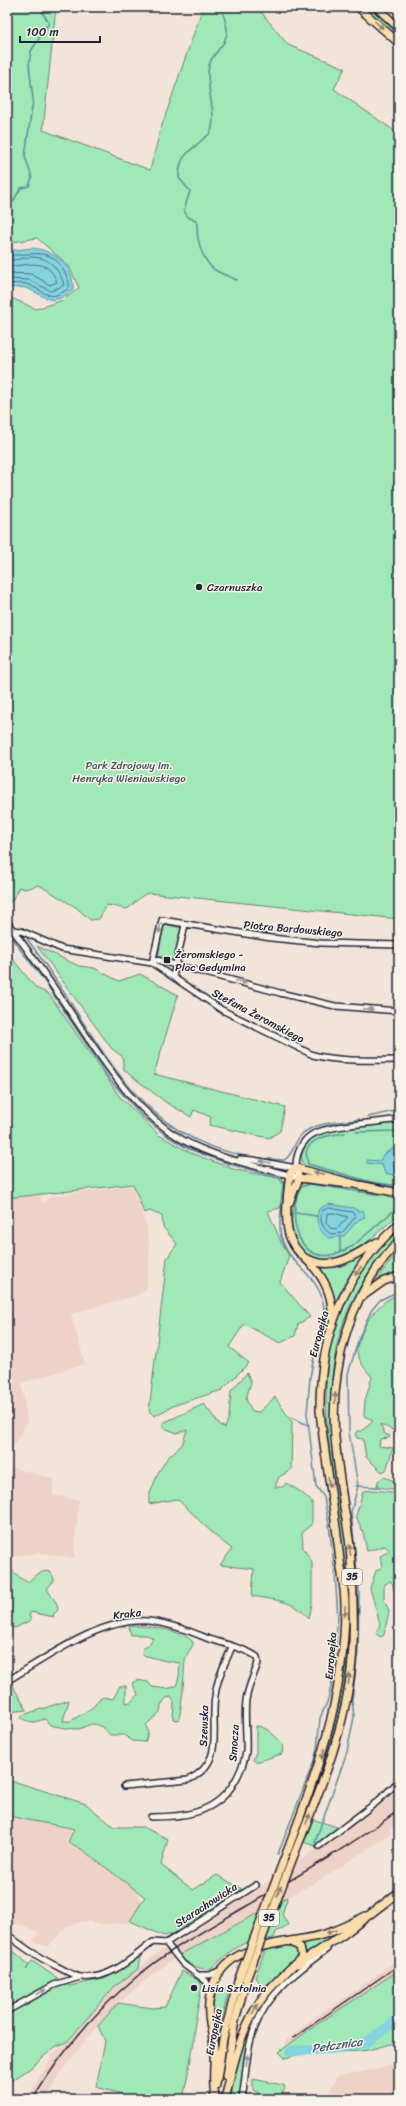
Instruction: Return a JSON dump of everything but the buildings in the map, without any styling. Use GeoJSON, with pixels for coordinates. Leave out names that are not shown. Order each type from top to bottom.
{"type":"FeatureCollection","features":[{"type":"Feature","properties":{"kind":"main road"},"geometry":{"type":"LineString","coordinates":[[358,7],[399,43]]}},
{"type":"Feature","properties":{"kind":"main road"},"geometry":{"type":"LineString","coordinates":[[376,7],[399,28]]}},
{"type":"Feature","properties":{"kind":"main road"},"geometry":{"type":"LineString","coordinates":[[330,1327],[332,1310],[329,1291],[319,1274],[296,1249],[288,1233],[287,1221],[290,1175],[296,1168],[362,1186]]}},
{"type":"Feature","properties":{"kind":"main road"},"geometry":{"type":"LineString","coordinates":[[288,1203],[299,1178],[362,1186],[399,1193]]}},
{"type":"Feature","properties":{"kind":"main road","name":"Europejka"},"geometry":{"type":"LineString","coordinates":[[214,2098],[223,2039],[238,1981],[311,1789],[324,1748],[339,1684],[345,1604],[320,1411],[319,1384],[330,1327],[350,1283],[381,1240],[399,1224]]}},
{"type":"Feature","properties":{"kind":"main road"},"geometry":{"type":"LineString","coordinates":[[304,1257],[317,1262],[336,1263],[353,1256],[381,1240]]}},
{"type":"Feature","properties":{"kind":"main road","name":"Europejka"},"geometry":{"type":"LineString","coordinates":[[225,2099],[231,2040],[246,1980],[329,1764],[349,1681],[353,1647],[354,1606],[350,1545],[335,1437],[334,1397],[339,1359],[350,1320],[357,1302],[374,1272],[399,1241]]}},
{"type":"Feature","properties":{"kind":"main road"},"geometry":{"type":"LineString","coordinates":[[357,1302],[377,1285],[399,1276]]}},
{"type":"Feature","properties":{"kind":"main road"},"geometry":{"type":"LineString","coordinates":[[290,1969],[343,1935],[399,1892]]}},
{"type":"Feature","properties":{"kind":"main road"},"geometry":{"type":"LineString","coordinates":[[214,2098],[212,2074],[214,2047],[208,2013],[211,1992],[222,1969],[240,1953],[252,1948],[334,1931],[366,1916]]}},
{"type":"Feature","properties":{"kind":"main road"},"geometry":{"type":"LineString","coordinates":[[225,2099],[235,2056],[252,2014],[275,1982],[302,1956],[302,1951],[298,1945],[290,1941]]}},
{"type":"Feature","properties":{"kind":"street","name":"Piotra Bardowskiego"},"geometry":{"type":"LineString","coordinates":[[152,961],[162,920],[232,933],[320,943],[399,945]]}},
{"type":"Feature","properties":{"kind":"street"},"geometry":{"type":"LineString","coordinates":[[7,922],[42,969],[126,1092],[161,1126],[206,1150],[299,1178]]}},
{"type":"Feature","properties":{"kind":"street"},"geometry":{"type":"LineString","coordinates":[[174,977],[185,925]]}},
{"type":"Feature","properties":{"kind":"street","name":"Stefana Żeromskiego"},"geometry":{"type":"LineString","coordinates":[[13,930],[21,931],[62,949],[152,961],[222,1010],[312,1055],[349,1060],[399,1060]]}},
{"type":"Feature","properties":{"kind":"street"},"geometry":{"type":"LineString","coordinates":[[152,961],[176,964],[280,993],[335,1006],[399,1011]]}},
{"type":"Feature","properties":{"kind":"street"},"geometry":{"type":"LineString","coordinates":[[299,1178],[296,1168],[302,1144],[313,1134],[325,1130],[399,1119]]}},
{"type":"Feature","properties":{"kind":"street"},"geometry":{"type":"LineString","coordinates":[[235,1159],[253,1160],[296,1168]]}},
{"type":"Feature","properties":{"kind":"street","name":"Kraka"},"geometry":{"type":"LineString","coordinates":[[7,1681],[89,1634],[102,1628],[124,1622],[148,1621],[170,1625],[257,1657]]}},
{"type":"Feature","properties":{"kind":"street","name":"Szewska"},"geometry":{"type":"LineString","coordinates":[[124,1786],[184,1781],[203,1771],[212,1754],[215,1696],[220,1677],[232,1647]]}},
{"type":"Feature","properties":{"kind":"street","name":"Smocza"},"geometry":{"type":"LineString","coordinates":[[151,1817],[186,1815],[199,1812],[212,1806],[222,1798],[236,1780],[245,1758],[246,1702],[258,1663],[257,1657]]}},
{"type":"Feature","properties":{"kind":"street"},"geometry":{"type":"LineString","coordinates":[[318,1846],[378,1801],[399,1781]]}},
{"type":"Feature","properties":{"kind":"street","name":"Starachowicka"},"geometry":{"type":"LineString","coordinates":[[166,1943],[256,1885]]}},
{"type":"Feature","properties":{"kind":"street"},"geometry":{"type":"LineString","coordinates":[[7,1934],[32,1954],[80,1977]]}},
{"type":"Feature","properties":{"kind":"street"},"geometry":{"type":"LineString","coordinates":[[242,2099],[247,2058],[254,2028],[265,2006],[287,1980],[343,1935]]}},
{"type":"Feature","properties":{"kind":"street"},"geometry":{"type":"LineString","coordinates":[[7,2011],[54,1985],[80,1977],[101,1975],[111,1971],[127,1963],[154,1942],[166,1943],[183,1964],[201,1975],[206,1981],[211,1992]]}},
{"type":"Feature","properties":{"kind":"street"},"geometry":{"type":"LineString","coordinates":[[201,1975],[210,1975],[222,1969]]}},
{"type":"Feature","properties":{"kind":"shaded area"},"geometry":{"type":"Polygon","coordinates":[[[132,1186],[147,1227],[150,1255],[146,1290],[135,1296],[71,1314],[85,1364],[22,1383],[27,1422],[7,1459],[7,1198],[40,1195],[43,1203],[51,1196],[132,1186]]]}},
{"type":"Feature","properties":{"kind":"shaded area"},"geometry":{"type":"Polygon","coordinates":[[[7,1466],[54,1479],[53,1495],[79,1500],[74,1558],[42,1553],[10,1556],[7,1560],[7,1466]]]}},
{"type":"Feature","properties":{"kind":"shaded area"},"geometry":{"type":"Polygon","coordinates":[[[399,1786],[399,1822],[389,1830],[392,1833],[325,1877],[170,1961],[118,2003],[79,2048],[58,2077],[46,2099],[27,2099],[53,2054],[67,2042],[114,1987],[160,1951],[185,1937],[378,1808],[399,1786]]]}},
{"type":"Feature","properties":{"kind":"shaded area"},"geometry":{"type":"Polygon","coordinates":[[[7,1810],[72,1830],[66,1843],[104,1862],[134,1886],[142,1904],[135,1923],[102,1924],[84,1921],[67,1926],[48,1947],[33,1942],[38,1932],[22,1925],[7,1923],[7,1810]]]}},
{"type":"Feature","properties":{"kind":"shaded area"},"geometry":{"type":"Polygon","coordinates":[[[399,1958],[399,1975],[288,2049],[284,2042],[315,2017],[329,2007],[331,2008],[399,1958]]]}},
{"type":"Feature","properties":{"kind":"shaded area"},"geometry":{"type":"Polygon","coordinates":[[[399,2061],[399,2099],[325,2099],[337,2076],[379,2069],[399,2061]]]}},
{"type":"Feature","properties":{"kind":"green space","name":"Park Zdrojowy im. Henryka Wieniawskiego"},"geometry":{"type":"Polygon","coordinates":[[[12,7],[56,7],[43,130],[150,170],[161,128],[203,7],[257,7],[288,45],[345,68],[334,89],[399,134],[399,919],[148,893],[142,896],[127,909],[107,905],[99,919],[90,920],[77,908],[39,885],[25,889],[19,887],[13,899],[7,905],[7,296],[36,309],[63,300],[79,288],[69,266],[37,238],[7,243],[7,18],[12,7]]]}},
{"type":"Feature","properties":{"kind":"green space"},"geometry":{"type":"Polygon","coordinates":[[[364,7],[371,7],[399,32],[399,38],[364,7]]]}},
{"type":"Feature","properties":{"kind":"green space"},"geometry":{"type":"Polygon","coordinates":[[[164,924],[181,928],[174,960],[158,956],[164,924]]]}},
{"type":"Feature","properties":{"kind":"green space"},"geometry":{"type":"Polygon","coordinates":[[[37,946],[79,966],[94,968],[119,981],[140,974],[178,995],[154,1074],[285,1107],[280,1131],[269,1138],[209,1125],[211,1117],[194,1110],[191,1117],[164,1101],[124,1070],[122,1056],[112,1049],[37,946]]]}},
{"type":"Feature","properties":{"kind":"green space"},"geometry":{"type":"Polygon","coordinates":[[[7,952],[36,988],[49,994],[120,1097],[159,1135],[191,1153],[236,1170],[279,1178],[283,1184],[280,1208],[268,1211],[281,1242],[289,1256],[280,1282],[310,1317],[298,1324],[295,1336],[280,1343],[244,1324],[229,1347],[249,1363],[222,1390],[175,1405],[154,1416],[149,1411],[167,1258],[177,1244],[163,1227],[162,1216],[150,1211],[144,1213],[133,1184],[7,1198],[7,952]]]}},
{"type":"Feature","properties":{"kind":"green space"},"geometry":{"type":"Polygon","coordinates":[[[399,1123],[399,1189],[306,1168],[303,1163],[302,1154],[305,1146],[313,1138],[322,1134],[356,1127],[399,1123]]]}},
{"type":"Feature","properties":{"kind":"green space"},"geometry":{"type":"Polygon","coordinates":[[[303,1182],[312,1182],[399,1196],[399,1214],[363,1246],[347,1256],[335,1260],[318,1259],[301,1250],[296,1243],[293,1234],[293,1207],[296,1193],[303,1182]]]}},
{"type":"Feature","properties":{"kind":"green space"},"geometry":{"type":"Polygon","coordinates":[[[399,1230],[399,1236],[365,1279],[344,1321],[333,1365],[331,1409],[334,1454],[346,1549],[350,1598],[348,1654],[345,1682],[333,1736],[316,1790],[297,1840],[287,1861],[324,1761],[337,1710],[345,1657],[345,1574],[327,1419],[327,1379],[332,1340],[345,1302],[366,1266],[399,1230]]]}},
{"type":"Feature","properties":{"kind":"green space"},"geometry":{"type":"Polygon","coordinates":[[[399,1249],[399,1273],[374,1283],[399,1249]]]}},
{"type":"Feature","properties":{"kind":"green space"},"geometry":{"type":"Polygon","coordinates":[[[365,1252],[335,1300],[316,1264],[330,1265],[342,1263],[365,1252]]]}},
{"type":"Feature","properties":{"kind":"green space"},"geometry":{"type":"Polygon","coordinates":[[[399,1294],[399,1433],[380,1424],[385,1434],[390,1436],[389,1438],[380,1439],[379,1446],[393,1448],[386,1470],[382,1472],[366,1457],[363,1439],[357,1438],[355,1434],[357,1431],[362,1431],[373,1420],[364,1416],[365,1401],[372,1377],[361,1362],[357,1348],[366,1324],[374,1312],[385,1301],[399,1294]]]}},
{"type":"Feature","properties":{"kind":"green space"},"geometry":{"type":"Polygon","coordinates":[[[247,1373],[251,1382],[246,1399],[252,1411],[259,1412],[275,1397],[292,1422],[291,1470],[279,1477],[275,1487],[283,1487],[286,1483],[301,1492],[312,1502],[312,1525],[302,1533],[303,1548],[312,1562],[312,1604],[309,1619],[298,1608],[291,1604],[252,1596],[254,1569],[220,1565],[232,1549],[211,1532],[177,1499],[149,1504],[149,1496],[158,1473],[168,1457],[182,1445],[187,1430],[177,1433],[164,1428],[163,1423],[204,1404],[219,1424],[225,1428],[229,1417],[231,1391],[247,1373]]]}},
{"type":"Feature","properties":{"kind":"green space"},"geometry":{"type":"Polygon","coordinates":[[[384,1477],[399,1483],[399,1490],[377,1487],[378,1481],[384,1477]]]}},
{"type":"Feature","properties":{"kind":"green space"},"geometry":{"type":"Polygon","coordinates":[[[374,1490],[399,1493],[397,1508],[399,1508],[399,1589],[394,1591],[393,1584],[390,1581],[384,1585],[384,1600],[389,1611],[384,1635],[381,1637],[376,1634],[380,1624],[370,1588],[376,1571],[382,1567],[380,1556],[390,1551],[385,1546],[367,1551],[363,1532],[356,1516],[363,1491],[374,1490]]]}},
{"type":"Feature","properties":{"kind":"green space"},"geometry":{"type":"Polygon","coordinates":[[[7,1567],[28,1582],[42,1572],[50,1572],[54,1580],[47,1589],[57,1604],[58,1610],[53,1615],[54,1617],[31,1612],[29,1615],[31,1620],[15,1628],[7,1626],[7,1567]]]}},
{"type":"Feature","properties":{"kind":"green space"},"geometry":{"type":"Polygon","coordinates":[[[129,1627],[157,1628],[182,1634],[193,1642],[185,1658],[182,1702],[178,1720],[173,1719],[174,1702],[171,1697],[166,1698],[161,1705],[160,1712],[146,1725],[148,1733],[145,1742],[131,1741],[125,1735],[110,1735],[102,1727],[93,1724],[79,1729],[71,1729],[50,1725],[45,1719],[31,1723],[21,1718],[23,1715],[69,1700],[63,1721],[71,1721],[93,1707],[99,1699],[104,1697],[113,1699],[120,1686],[126,1686],[126,1703],[131,1702],[138,1694],[132,1683],[137,1680],[148,1682],[152,1687],[167,1689],[176,1686],[179,1677],[180,1663],[143,1655],[142,1649],[148,1646],[153,1638],[147,1635],[131,1635],[129,1627]]]}},
{"type":"Feature","properties":{"kind":"green space"},"geometry":{"type":"Polygon","coordinates":[[[11,1683],[27,1710],[7,1712],[7,1686],[11,1683]]]}},
{"type":"Feature","properties":{"kind":"green space"},"geometry":{"type":"Polygon","coordinates":[[[256,1726],[260,1726],[268,1730],[283,1744],[282,1754],[256,1762],[253,1760],[256,1752],[256,1726]]]}},
{"type":"Feature","properties":{"kind":"green space"},"geometry":{"type":"Polygon","coordinates":[[[7,1782],[16,1782],[86,1804],[114,1827],[143,1827],[168,1839],[161,1865],[193,1890],[217,1875],[242,1889],[175,1933],[164,1936],[130,1921],[145,1897],[81,1849],[68,1842],[74,1829],[7,1815],[7,1782]]]}},
{"type":"Feature","properties":{"kind":"green space"},"geometry":{"type":"Polygon","coordinates":[[[312,1819],[340,1828],[316,1846],[303,1842],[312,1819]]]}},
{"type":"Feature","properties":{"kind":"green space"},"geometry":{"type":"Polygon","coordinates":[[[288,1897],[282,1914],[288,1925],[276,1932],[274,1938],[245,1943],[231,1951],[211,1969],[193,1966],[179,1955],[288,1897]]]}},
{"type":"Feature","properties":{"kind":"green space"},"geometry":{"type":"Polygon","coordinates":[[[333,1935],[334,1937],[305,1955],[302,1942],[333,1935]]]}},
{"type":"Feature","properties":{"kind":"green space"},"geometry":{"type":"Polygon","coordinates":[[[7,1945],[29,1965],[26,1970],[32,1961],[69,1986],[104,1979],[140,1956],[138,1969],[114,1987],[67,2042],[55,2047],[28,2070],[7,2083],[7,1945]]]}},
{"type":"Feature","properties":{"kind":"green space"},"geometry":{"type":"Polygon","coordinates":[[[292,1945],[298,1950],[297,1958],[263,1988],[260,1986],[259,1981],[255,1978],[265,1950],[292,1945]]]}},
{"type":"Feature","properties":{"kind":"green space"},"geometry":{"type":"Polygon","coordinates":[[[399,1970],[399,2046],[397,2043],[366,2050],[313,2053],[294,2055],[285,2058],[279,2052],[310,2029],[399,1970]]]}},
{"type":"Feature","properties":{"kind":"green space"},"geometry":{"type":"Polygon","coordinates":[[[182,1971],[200,1981],[202,1986],[194,2028],[194,2042],[183,2099],[140,2099],[96,2087],[105,2041],[98,2026],[118,2003],[153,2008],[165,2007],[182,1971]]]}},
{"type":"Feature","properties":{"kind":"green space"},"geometry":{"type":"Polygon","coordinates":[[[217,1987],[229,1990],[219,2031],[217,2052],[212,2012],[217,1987]]]}},
{"type":"Feature","properties":{"kind":"green space"},"geometry":{"type":"Polygon","coordinates":[[[249,2029],[252,2029],[241,2099],[231,2099],[236,2061],[249,2029]]]}},
{"type":"Feature","properties":{"kind":"green space"},"geometry":{"type":"Polygon","coordinates":[[[253,2079],[283,2085],[285,2088],[281,2097],[269,2099],[253,2090],[253,2079]]]}},
{"type":"Feature","properties":{"kind":"water"},"geometry":{"type":"Polygon","coordinates":[[[32,248],[48,252],[62,261],[71,274],[73,290],[54,300],[46,298],[26,288],[7,287],[7,251],[32,248]]]}},
{"type":"Feature","properties":{"kind":"water"},"geometry":{"type":"Polygon","coordinates":[[[392,1149],[399,1149],[399,1176],[385,1173],[382,1165],[367,1163],[367,1160],[380,1161],[383,1155],[392,1149]]]}},
{"type":"Feature","properties":{"kind":"water"},"geometry":{"type":"Polygon","coordinates":[[[328,1204],[353,1208],[359,1211],[363,1210],[365,1217],[358,1220],[344,1236],[329,1238],[320,1229],[317,1221],[319,1209],[328,1204]]]}},
{"type":"Feature","properties":{"kind":"waterway"},"geometry":{"type":"LineString","coordinates":[[7,205],[12,203],[21,188],[29,186],[32,178],[25,156],[33,100],[29,65],[31,51],[49,23],[39,7]]}},
{"type":"Feature","properties":{"kind":"waterway"},"geometry":{"type":"LineString","coordinates":[[221,7],[227,25],[226,36],[225,40],[211,60],[208,73],[213,118],[212,126],[210,133],[184,156],[180,165],[179,178],[190,191],[184,210],[187,216],[197,222],[197,234],[200,248],[206,260],[215,270],[237,280]]}},
{"type":"Feature","properties":{"kind":"waterway"},"geometry":{"type":"LineString","coordinates":[[7,932],[43,979],[110,1080],[142,1116],[167,1136],[189,1149],[229,1164],[282,1179],[284,1189],[280,1221],[281,1236],[285,1247],[317,1286],[321,1296],[324,1308],[310,1377],[307,1413],[316,1486],[324,1497],[329,1525],[335,1573],[338,1617],[332,1681],[328,1700],[320,1718],[317,1749],[314,1761],[278,1854]]}},
{"type":"Feature","properties":{"kind":"waterway"},"geometry":{"type":"LineString","coordinates":[[27,939],[103,1052],[128,1086],[157,1115],[192,1138],[233,1153],[284,1160],[289,1155],[299,1137],[308,1130],[330,1123],[360,1119]]}},
{"type":"Feature","properties":{"kind":"waterway"},"geometry":{"type":"LineString","coordinates":[[368,1117],[399,1110]]}},
{"type":"Feature","properties":{"kind":"waterway"},"geometry":{"type":"LineString","coordinates":[[356,1132],[399,1131]]}},
{"type":"Feature","properties":{"kind":"waterway"},"geometry":{"type":"LineString","coordinates":[[345,1133],[322,1137],[312,1143],[306,1152],[308,1164],[371,1182],[399,1186]]}},
{"type":"Feature","properties":{"kind":"waterway"},"geometry":{"type":"LineString","coordinates":[[340,1238],[340,1252],[326,1256],[314,1254],[305,1247],[299,1237],[295,1225],[296,1199],[301,1187],[310,1184],[382,1195]]}},
{"type":"Feature","properties":{"kind":"waterway"},"geometry":{"type":"LineString","coordinates":[[389,1197],[399,1200]]}},
{"type":"Feature","properties":{"kind":"waterway"},"geometry":{"type":"LineString","coordinates":[[340,1252],[353,1246],[399,1206]]}},
{"type":"Feature","properties":{"kind":"waterway"},"geometry":{"type":"LineString","coordinates":[[296,1213],[317,1216]]}},
{"type":"Feature","properties":{"kind":"waterway"},"geometry":{"type":"LineString","coordinates":[[399,1260],[395,1266],[399,1266]]}},
{"type":"Feature","properties":{"kind":"waterway"},"geometry":{"type":"LineString","coordinates":[[315,1842],[347,1752],[354,1717],[352,1700],[358,1652],[359,1592],[351,1512],[358,1486],[349,1432],[348,1374],[360,1335],[371,1311],[380,1300],[399,1291]]}},
{"type":"Feature","properties":{"kind":"waterway"},"geometry":{"type":"LineString","coordinates":[[292,1418],[308,1425]]}},
{"type":"Feature","properties":{"kind":"waterway"},"geometry":{"type":"LineString","coordinates":[[355,1486],[377,1487]]}},
{"type":"Feature","properties":{"kind":"waterway","name":"Pełcznica"},"geometry":{"type":"LineString","coordinates":[[291,2051],[331,2049],[365,2043],[399,2019]]}},
{"type":"Feature","properties":{"kind":"railway"},"geometry":{"type":"LineString","coordinates":[[33,2099],[54,2066],[91,2020],[119,1992],[147,1968],[188,1940],[285,1884],[343,1848],[399,1810]]}},
{"type":"Feature","properties":{"kind":"railway"},"geometry":{"type":"LineString","coordinates":[[293,2038],[399,1965]]}},
{"type":"Feature","properties":{"kind":"place","name":"Czarnuszka"},"geometry":{"type":"Point","coordinates":[199,587]}},
{"type":"Feature","properties":{"kind":"place","name":"Żeromskiego - Plac Gedymina"},"geometry":{"type":"Point","coordinates":[167,960]}},
{"type":"Feature","properties":{"kind":"place","name":"Lisia Sztolnia"},"geometry":{"type":"Point","coordinates":[194,1988]}}]}
